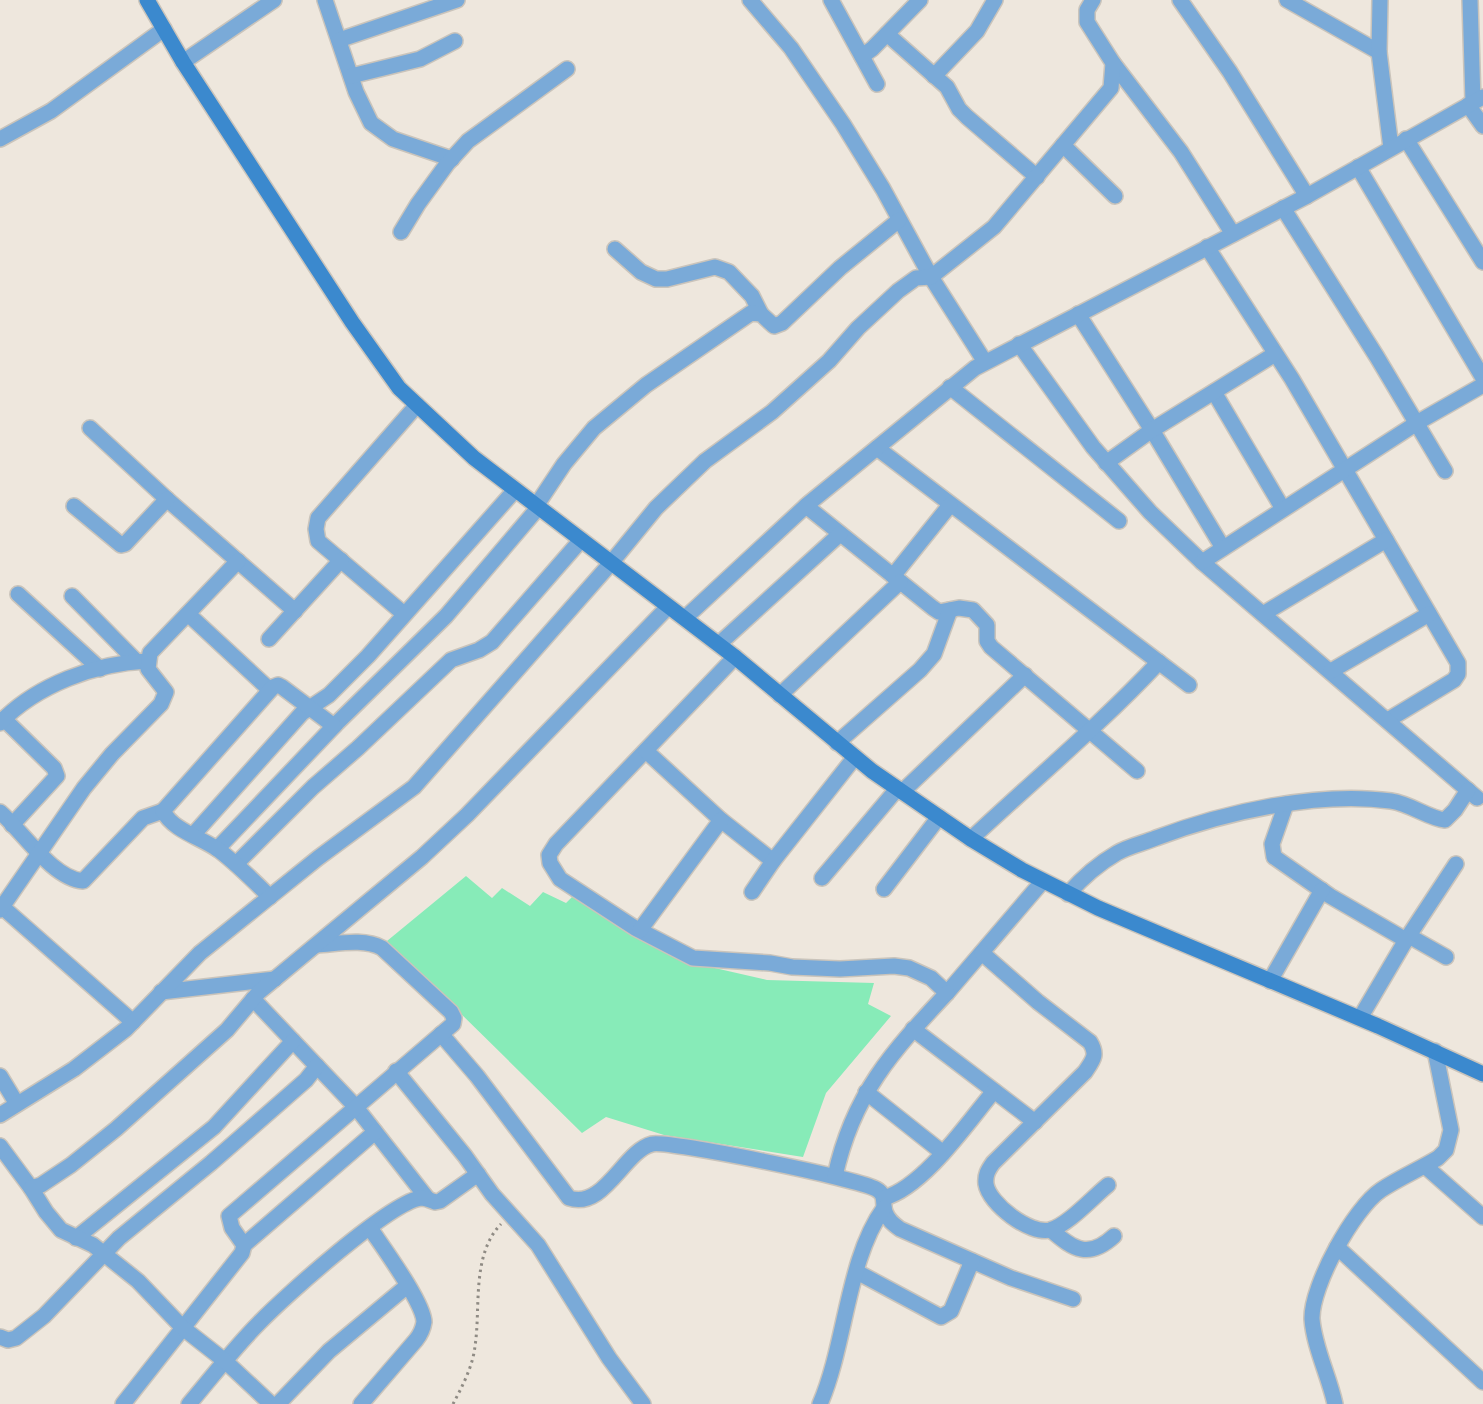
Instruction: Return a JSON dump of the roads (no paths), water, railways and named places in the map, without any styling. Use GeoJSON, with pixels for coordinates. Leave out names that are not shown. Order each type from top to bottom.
{"type":"FeatureCollection","features":[{"type":"Feature","properties":{"kind":"main road"},"geometry":{"type":"LineString","coordinates":[[147,0],[183,62],[352,322],[398,388],[450,438],[537,507],[735,656],[854,757],[971,839],[1042,882],[1068,894],[1360,1018],[1483,1074]]}},
{"type":"Feature","properties":{"kind":"street"},"geometry":{"type":"LineString","coordinates":[[183,62],[274,0]]}},
{"type":"Feature","properties":{"kind":"street"},"geometry":{"type":"LineString","coordinates":[[325,0],[361,104],[371,123],[393,139],[452,159]]}},
{"type":"Feature","properties":{"kind":"street"},"geometry":{"type":"LineString","coordinates":[[339,40],[457,0]]}},
{"type":"Feature","properties":{"kind":"street"},"geometry":{"type":"LineString","coordinates":[[750,0],[791,48],[843,124],[931,277],[985,362]]}},
{"type":"Feature","properties":{"kind":"street"},"geometry":{"type":"LineString","coordinates":[[830,0],[877,84]]}},
{"type":"Feature","properties":{"kind":"street"},"geometry":{"type":"LineString","coordinates":[[862,56],[887,34],[920,0]]}},
{"type":"Feature","properties":{"kind":"street"},"geometry":{"type":"LineString","coordinates":[[934,76],[977,31],[995,0]]}},
{"type":"Feature","properties":{"kind":"street"},"geometry":{"type":"LineString","coordinates":[[1093,0],[1087,10],[1087,22],[1113,63],[1181,152],[1233,234]]}},
{"type":"Feature","properties":{"kind":"street"},"geometry":{"type":"LineString","coordinates":[[1180,0],[1230,72],[1307,196]]}},
{"type":"Feature","properties":{"kind":"street"},"geometry":{"type":"LineString","coordinates":[[1287,0],[1379,52]]}},
{"type":"Feature","properties":{"kind":"street"},"geometry":{"type":"LineString","coordinates":[[1380,0],[1379,52],[1391,148]]}},
{"type":"Feature","properties":{"kind":"street"},"geometry":{"type":"LineString","coordinates":[[1470,0],[1475,101],[1483,126]]}},
{"type":"Feature","properties":{"kind":"street"},"geometry":{"type":"LineString","coordinates":[[0,139],[51,111],[164,30]]}},
{"type":"Feature","properties":{"kind":"street"},"geometry":{"type":"LineString","coordinates":[[887,34],[947,87],[959,109],[967,117],[1037,177]]}},
{"type":"Feature","properties":{"kind":"street"},"geometry":{"type":"LineString","coordinates":[[351,76],[420,59],[455,41]]}},
{"type":"Feature","properties":{"kind":"street"},"geometry":{"type":"LineString","coordinates":[[0,1115],[74,1069],[133,1022],[200,953],[414,787],[611,563],[656,508],[705,461],[772,412],[829,361],[858,328],[898,291],[916,278],[931,277],[994,227],[1111,88],[1114,77],[1113,63]]}},
{"type":"Feature","properties":{"kind":"street"},"geometry":{"type":"LineString","coordinates":[[401,232],[418,204],[468,141],[567,69]]}},
{"type":"Feature","properties":{"kind":"street"},"geometry":{"type":"LineString","coordinates":[[685,618],[806,506],[950,388],[985,362],[1307,196],[1475,101]]}},
{"type":"Feature","properties":{"kind":"street"},"geometry":{"type":"LineString","coordinates":[[1406,139],[1483,262]]}},
{"type":"Feature","properties":{"kind":"street"},"geometry":{"type":"LineString","coordinates":[[1063,145],[1115,196]]}},
{"type":"Feature","properties":{"kind":"street"},"geometry":{"type":"LineString","coordinates":[[1358,167],[1483,378]]}},
{"type":"Feature","properties":{"kind":"street"},"geometry":{"type":"LineString","coordinates":[[1283,208],[1445,471]]}},
{"type":"Feature","properties":{"kind":"street"},"geometry":{"type":"LineString","coordinates":[[615,249],[641,272],[656,279],[666,279],[715,267],[729,272],[752,296],[761,314],[774,326],[782,323],[840,268],[899,220]]}},
{"type":"Feature","properties":{"kind":"street"},"geometry":{"type":"LineString","coordinates":[[1207,247],[1345,469],[1458,663],[1458,674],[1454,680],[1388,720]]}},
{"type":"Feature","properties":{"kind":"street"},"geometry":{"type":"LineString","coordinates":[[217,849],[334,726],[434,629],[537,507],[564,464],[594,428],[681,359],[746,316],[757,312],[761,314]]}},
{"type":"Feature","properties":{"kind":"street"},"geometry":{"type":"LineString","coordinates":[[1078,314],[1152,430],[1223,548]]}},
{"type":"Feature","properties":{"kind":"street"},"geometry":{"type":"LineString","coordinates":[[1020,344],[1092,447],[1150,512],[1202,562],[1472,794],[1445,820],[1412,806],[1392,801],[1346,798],[1286,804],[1190,825],[1119,852],[1088,872],[1068,894]]}},
{"type":"Feature","properties":{"kind":"street"},"geometry":{"type":"LineString","coordinates":[[1106,462],[1152,430],[1275,354]]}},
{"type":"Feature","properties":{"kind":"street"},"geometry":{"type":"LineString","coordinates":[[1202,562],[1417,423],[1483,385]]}},
{"type":"Feature","properties":{"kind":"street"},"geometry":{"type":"LineString","coordinates":[[950,388],[1119,521]]}},
{"type":"Feature","properties":{"kind":"street"},"geometry":{"type":"LineString","coordinates":[[1214,392],[1283,509]]}},
{"type":"Feature","properties":{"kind":"street"},"geometry":{"type":"LineString","coordinates":[[404,614],[318,541],[316,529],[318,518],[416,405]]}},
{"type":"Feature","properties":{"kind":"street"},"geometry":{"type":"LineString","coordinates":[[90,428],[295,611]]}},
{"type":"Feature","properties":{"kind":"street"},"geometry":{"type":"LineString","coordinates":[[877,448],[1189,685]]}},
{"type":"Feature","properties":{"kind":"street"},"geometry":{"type":"LineString","coordinates":[[193,835],[309,707],[329,695],[515,490]]}},
{"type":"Feature","properties":{"kind":"street"},"geometry":{"type":"LineString","coordinates":[[74,506],[121,545],[125,544],[167,498]]}},
{"type":"Feature","properties":{"kind":"street"},"geometry":{"type":"LineString","coordinates":[[780,695],[896,579],[950,504]]}},
{"type":"Feature","properties":{"kind":"street"},"geometry":{"type":"LineString","coordinates":[[806,506],[939,612],[966,608],[973,610],[986,625],[987,641],[991,647],[1137,771]]}},
{"type":"Feature","properties":{"kind":"street"},"geometry":{"type":"LineString","coordinates":[[719,644],[840,534]]}},
{"type":"Feature","properties":{"kind":"street"},"geometry":{"type":"LineString","coordinates":[[236,864],[313,787],[358,748],[451,660],[479,650],[492,642],[581,540]]}},
{"type":"Feature","properties":{"kind":"street"},"geometry":{"type":"LineString","coordinates":[[1263,614],[1386,540]]}},
{"type":"Feature","properties":{"kind":"street"},"geometry":{"type":"LineString","coordinates":[[269,639],[341,560]]}},
{"type":"Feature","properties":{"kind":"street"},"geometry":{"type":"LineString","coordinates":[[12,825],[57,776],[54,768],[2,721],[16,706],[36,694],[100,669],[123,662],[142,661],[238,561]]}},
{"type":"Feature","properties":{"kind":"street"},"geometry":{"type":"LineString","coordinates":[[18,594],[100,669]]}},
{"type":"Feature","properties":{"kind":"street"},"geometry":{"type":"LineString","coordinates":[[72,596],[142,661],[166,692],[161,704],[106,761],[84,788],[1,907],[133,1022]]}},
{"type":"Feature","properties":{"kind":"street"},"geometry":{"type":"LineString","coordinates":[[31,1188],[41,1185],[71,1165],[116,1129],[227,1030],[253,999],[275,979],[422,857],[467,815],[668,607]]}},
{"type":"Feature","properties":{"kind":"street"},"geometry":{"type":"LineString","coordinates":[[837,743],[920,670],[934,654],[950,610]]}},
{"type":"Feature","properties":{"kind":"street"},"geometry":{"type":"LineString","coordinates":[[188,614],[270,690]]}},
{"type":"Feature","properties":{"kind":"street"},"geometry":{"type":"LineString","coordinates":[[1331,671],[1429,614]]}},
{"type":"Feature","properties":{"kind":"street"},"geometry":{"type":"LineString","coordinates":[[735,656],[556,844],[549,855],[550,863],[560,879],[640,930],[693,958],[770,963],[792,967],[840,969],[894,966],[909,968],[931,978],[947,993]]}},
{"type":"Feature","properties":{"kind":"street"},"geometry":{"type":"LineString","coordinates":[[971,839],[1091,730],[1159,662]]}},
{"type":"Feature","properties":{"kind":"street"},"geometry":{"type":"LineString","coordinates":[[822,878],[900,790],[1025,675]]}},
{"type":"Feature","properties":{"kind":"street"},"geometry":{"type":"LineString","coordinates":[[0,812],[39,852],[70,879],[83,881],[143,818],[163,811],[270,690],[278,685],[334,726]]}},
{"type":"Feature","properties":{"kind":"street"},"geometry":{"type":"LineString","coordinates":[[646,751],[721,820],[773,861]]}},
{"type":"Feature","properties":{"kind":"street"},"geometry":{"type":"LineString","coordinates":[[752,892],[773,861],[854,757]]}},
{"type":"Feature","properties":{"kind":"street"},"geometry":{"type":"LineString","coordinates":[[1286,804],[1272,844],[1274,857],[1322,890],[1446,957]]}},
{"type":"Feature","properties":{"kind":"street"},"geometry":{"type":"LineString","coordinates":[[163,811],[171,822],[217,849],[236,864],[270,897]]}},
{"type":"Feature","properties":{"kind":"street"},"geometry":{"type":"LineString","coordinates":[[884,889],[939,817]]}},
{"type":"Feature","properties":{"kind":"street"},"geometry":{"type":"LineString","coordinates":[[640,930],[721,820]]}},
{"type":"Feature","properties":{"kind":"street"},"geometry":{"type":"LineString","coordinates":[[1360,1018],[1408,938],[1456,864]]}},
{"type":"Feature","properties":{"kind":"street"},"geometry":{"type":"LineString","coordinates":[[835,1176],[840,1154],[866,1092],[905,1037],[947,993],[1042,882]]}},
{"type":"Feature","properties":{"kind":"street"},"geometry":{"type":"LineString","coordinates":[[1270,981],[1322,890]]}},
{"type":"Feature","properties":{"kind":"street"},"geometry":{"type":"LineString","coordinates":[[244,1245],[232,1228],[229,1216],[441,1034],[452,1024],[454,1018],[451,1012],[376,944],[317,944]]}},
{"type":"Feature","properties":{"kind":"street"},"geometry":{"type":"LineString","coordinates":[[982,953],[1038,1002],[1090,1042],[1095,1050],[1095,1058],[1085,1072],[993,1163],[986,1173],[986,1186],[999,1204],[1022,1224],[1036,1230],[1051,1230],[1068,1220],[1108,1185]]}},
{"type":"Feature","properties":{"kind":"street"},"geometry":{"type":"LineString","coordinates":[[162,992],[275,979]]}},
{"type":"Feature","properties":{"kind":"street"},"geometry":{"type":"LineString","coordinates":[[253,999],[355,1106],[427,1198],[435,1202],[440,1201],[478,1174]]}},
{"type":"Feature","properties":{"kind":"street"},"geometry":{"type":"LineString","coordinates":[[913,1029],[1035,1122]]}},
{"type":"Feature","properties":{"kind":"street"},"geometry":{"type":"LineString","coordinates":[[441,1034],[482,1083],[570,1198],[576,1200],[585,1199],[606,1186],[640,1150],[652,1144],[722,1154],[835,1176],[870,1186],[881,1192],[889,1221],[900,1229],[1011,1278],[1073,1299]]}},
{"type":"Feature","properties":{"kind":"street"},"geometry":{"type":"LineString","coordinates":[[76,1238],[214,1127],[293,1041]]}},
{"type":"Feature","properties":{"kind":"street"},"geometry":{"type":"LineString","coordinates":[[1335,1404],[1312,1319],[1316,1296],[1341,1238],[1364,1207],[1380,1190],[1426,1166],[1446,1150],[1452,1130],[1435,1051]]}},
{"type":"Feature","properties":{"kind":"street"},"geometry":{"type":"LineString","coordinates":[[0,1337],[8,1340],[16,1338],[44,1316],[103,1253],[211,1163],[306,1080],[317,1066]]}},
{"type":"Feature","properties":{"kind":"street"},"geometry":{"type":"LineString","coordinates":[[396,1071],[492,1194],[538,1245],[609,1358],[643,1404]]}},
{"type":"Feature","properties":{"kind":"street"},"geometry":{"type":"LineString","coordinates":[[0,1076],[17,1104]]}},
{"type":"Feature","properties":{"kind":"street"},"geometry":{"type":"LineString","coordinates":[[820,1404],[831,1380],[857,1272],[873,1223],[884,1203],[901,1191],[943,1153],[994,1090]]}},
{"type":"Feature","properties":{"kind":"street"},"geometry":{"type":"LineString","coordinates":[[866,1092],[943,1153]]}},
{"type":"Feature","properties":{"kind":"street"},"geometry":{"type":"LineString","coordinates":[[123,1404],[242,1254],[244,1245],[375,1132]]}},
{"type":"Feature","properties":{"kind":"street"},"geometry":{"type":"LineString","coordinates":[[0,1146],[46,1212],[61,1230],[93,1245],[138,1281],[183,1328],[225,1362],[271,1404]]}},
{"type":"Feature","properties":{"kind":"street"},"geometry":{"type":"LineString","coordinates":[[1426,1166],[1483,1217]]}},
{"type":"Feature","properties":{"kind":"street"},"geometry":{"type":"LineString","coordinates":[[190,1404],[258,1323],[287,1296],[386,1215],[409,1203],[427,1198]]}},
{"type":"Feature","properties":{"kind":"street"},"geometry":{"type":"LineString","coordinates":[[361,1404],[422,1331],[424,1321],[420,1308],[370,1228]]}},
{"type":"Feature","properties":{"kind":"street"},"geometry":{"type":"LineString","coordinates":[[1051,1230],[1065,1242],[1088,1251],[1097,1249],[1114,1236]]}},
{"type":"Feature","properties":{"kind":"street"},"geometry":{"type":"LineString","coordinates":[[1337,1246],[1483,1382]]}},
{"type":"Feature","properties":{"kind":"street"},"geometry":{"type":"LineString","coordinates":[[857,1272],[941,1317],[951,1311],[972,1261]]}},
{"type":"Feature","properties":{"kind":"street"},"geometry":{"type":"LineString","coordinates":[[278,1404],[329,1351],[407,1286]]}}]}
